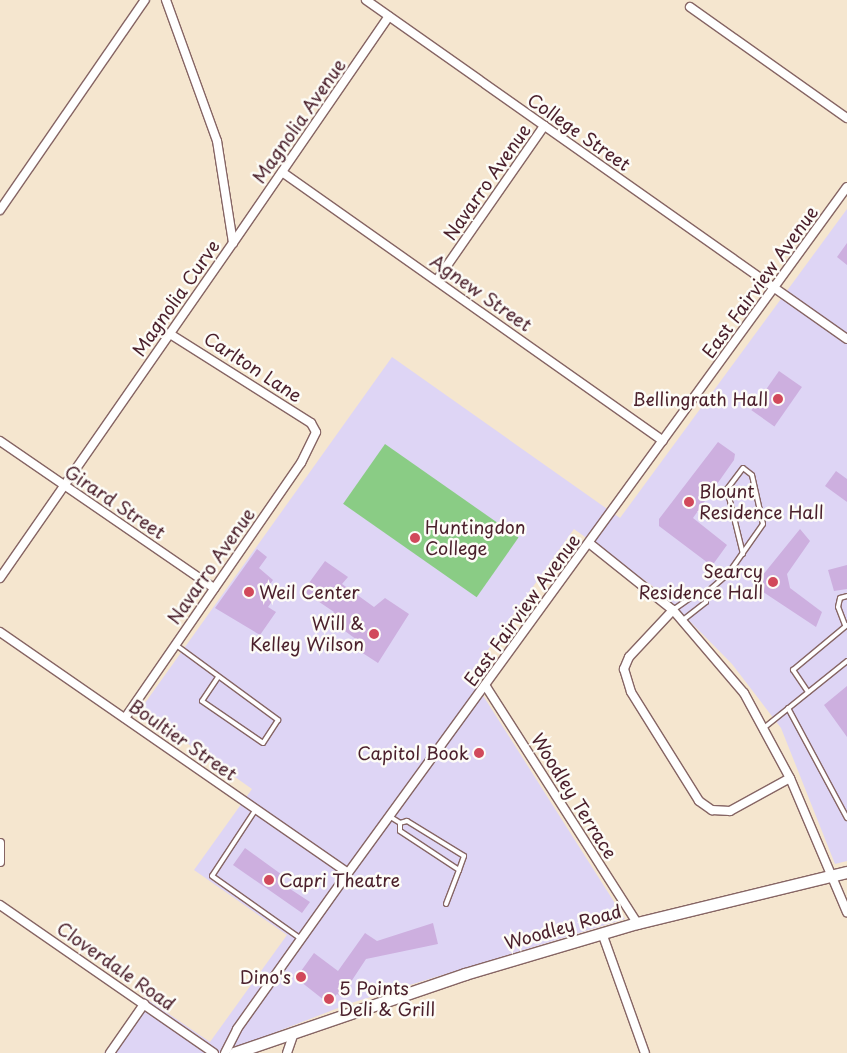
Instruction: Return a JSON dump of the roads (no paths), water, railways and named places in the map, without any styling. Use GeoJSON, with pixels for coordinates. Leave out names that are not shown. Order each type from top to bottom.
{"type":"FeatureCollection","features":[{"type":"Feature","properties":{"kind":"main road","name":"Woodley Road"},"geometry":{"type":"LineString","coordinates":[[234,1053],[294,1033],[389,996],[602,933],[847,872]]}},
{"type":"Feature","properties":{"kind":"street"},"geometry":{"type":"LineString","coordinates":[[0,210],[145,0]]}},
{"type":"Feature","properties":{"kind":"street","name":"Magnolia Curve"},"geometry":{"type":"LineString","coordinates":[[0,578],[233,243],[217,141],[166,0]]}},
{"type":"Feature","properties":{"kind":"street","name":"College Street"},"geometry":{"type":"LineString","coordinates":[[366,0],[847,339]]}},
{"type":"Feature","properties":{"kind":"street"},"geometry":{"type":"LineString","coordinates":[[690,6],[847,118]]}},
{"type":"Feature","properties":{"kind":"street","name":"Magnolia Avenue"},"geometry":{"type":"LineString","coordinates":[[233,243],[389,16]]}},
{"type":"Feature","properties":{"kind":"street","name":"Navarro Avenue"},"geometry":{"type":"LineString","coordinates":[[437,280],[544,126]]}},
{"type":"Feature","properties":{"kind":"street","name":"Agnew Street"},"geometry":{"type":"LineString","coordinates":[[282,172],[663,441]]}},
{"type":"Feature","properties":{"kind":"street","name":"East Fairview Avenue"},"geometry":{"type":"LineString","coordinates":[[225,1053],[301,939],[348,873],[847,187]]}},
{"type":"Feature","properties":{"kind":"street","name":"Carlton Lane"},"geometry":{"type":"LineString","coordinates":[[170,334],[316,429]]}},
{"type":"Feature","properties":{"kind":"street","name":"Navarro Avenue"},"geometry":{"type":"LineString","coordinates":[[125,718],[174,644],[301,463],[316,429]]}},
{"type":"Feature","properties":{"kind":"street","name":"Girard Street"},"geometry":{"type":"LineString","coordinates":[[0,441],[214,588]]}},
{"type":"Feature","properties":{"kind":"street"},"geometry":{"type":"LineString","coordinates":[[589,543],[673,610],[727,670],[765,727],[790,778],[847,912]]}},
{"type":"Feature","properties":{"kind":"street"},"geometry":{"type":"LineString","coordinates":[[673,610],[629,657],[624,669],[631,692],[699,801],[712,810],[730,811],[790,778]]}},
{"type":"Feature","properties":{"kind":"street","name":"Boultier Street"},"geometry":{"type":"LineString","coordinates":[[0,632],[348,873]]}},
{"type":"Feature","properties":{"kind":"street","name":"Woodley Terrace"},"geometry":{"type":"LineString","coordinates":[[486,685],[637,924]]}},
{"type":"Feature","properties":{"kind":"street"},"geometry":{"type":"LineString","coordinates":[[0,843],[0,862]]}},
{"type":"Feature","properties":{"kind":"street","name":"Cloverdale Road"},"geometry":{"type":"LineString","coordinates":[[0,905],[214,1053]]}},
{"type":"Feature","properties":{"kind":"street"},"geometry":{"type":"LineString","coordinates":[[602,933],[645,1053]]}},
{"type":"Feature","properties":{"kind":"street"},"geometry":{"type":"LineString","coordinates":[[110,1053],[144,1004]]}},
{"type":"Feature","properties":{"kind":"street"},"geometry":{"type":"LineString","coordinates":[[287,1053],[294,1033]]}},
{"type":"Feature","properties":{"kind":"lane"},"geometry":{"type":"LineString","coordinates":[[673,610],[698,592],[706,593],[728,574],[743,554],[763,524],[752,475],[743,468],[727,489],[743,554]]}},
{"type":"Feature","properties":{"kind":"lane"},"geometry":{"type":"LineString","coordinates":[[683,620],[706,602],[706,593]]}},
{"type":"Feature","properties":{"kind":"lane"},"geometry":{"type":"LineString","coordinates":[[808,692],[794,670],[846,625],[838,607],[840,598],[847,596]]}},
{"type":"Feature","properties":{"kind":"lane"},"geometry":{"type":"LineString","coordinates":[[174,644],[278,720],[263,743],[202,701],[218,678]]}},
{"type":"Feature","properties":{"kind":"lane"},"geometry":{"type":"LineString","coordinates":[[765,727],[847,661]]}},
{"type":"Feature","properties":{"kind":"lane"},"geometry":{"type":"LineString","coordinates":[[788,708],[847,818]]}},
{"type":"Feature","properties":{"kind":"lane"},"geometry":{"type":"LineString","coordinates":[[256,808],[212,876],[301,939]]}},
{"type":"Feature","properties":{"kind":"lane"},"geometry":{"type":"LineString","coordinates":[[389,816],[400,823],[407,821],[464,856],[446,904]]}},
{"type":"Feature","properties":{"kind":"lane"},"geometry":{"type":"LineString","coordinates":[[400,823],[400,831],[459,870]]}},
{"type":"Feature","properties":{"kind":"place","name":"Bellingrath Hall"},"geometry":{"type":"Point","coordinates":[778,399]}},
{"type":"Feature","properties":{"kind":"place","name":"Blount Residence Hall"},"geometry":{"type":"Point","coordinates":[689,502]}},
{"type":"Feature","properties":{"kind":"place","name":"Huntingdon College"},"geometry":{"type":"Point","coordinates":[415,538]}},
{"type":"Feature","properties":{"kind":"place","name":"Searcy Residence Hall"},"geometry":{"type":"Point","coordinates":[773,582]}},
{"type":"Feature","properties":{"kind":"place","name":"Weil Center"},"geometry":{"type":"Point","coordinates":[249,592]}},
{"type":"Feature","properties":{"kind":"place","name":"Will & Kelley Wilson"},"geometry":{"type":"Point","coordinates":[374,634]}},
{"type":"Feature","properties":{"kind":"place","name":"Capitol Book"},"geometry":{"type":"Point","coordinates":[479,753]}},
{"type":"Feature","properties":{"kind":"place","name":"Capri Theatre"},"geometry":{"type":"Point","coordinates":[269,880]}},
{"type":"Feature","properties":{"kind":"place","name":"Dino's"},"geometry":{"type":"Point","coordinates":[301,977]}},
{"type":"Feature","properties":{"kind":"place","name":"5 Points Deli & Grill"},"geometry":{"type":"Point","coordinates":[329,999]}}]}
